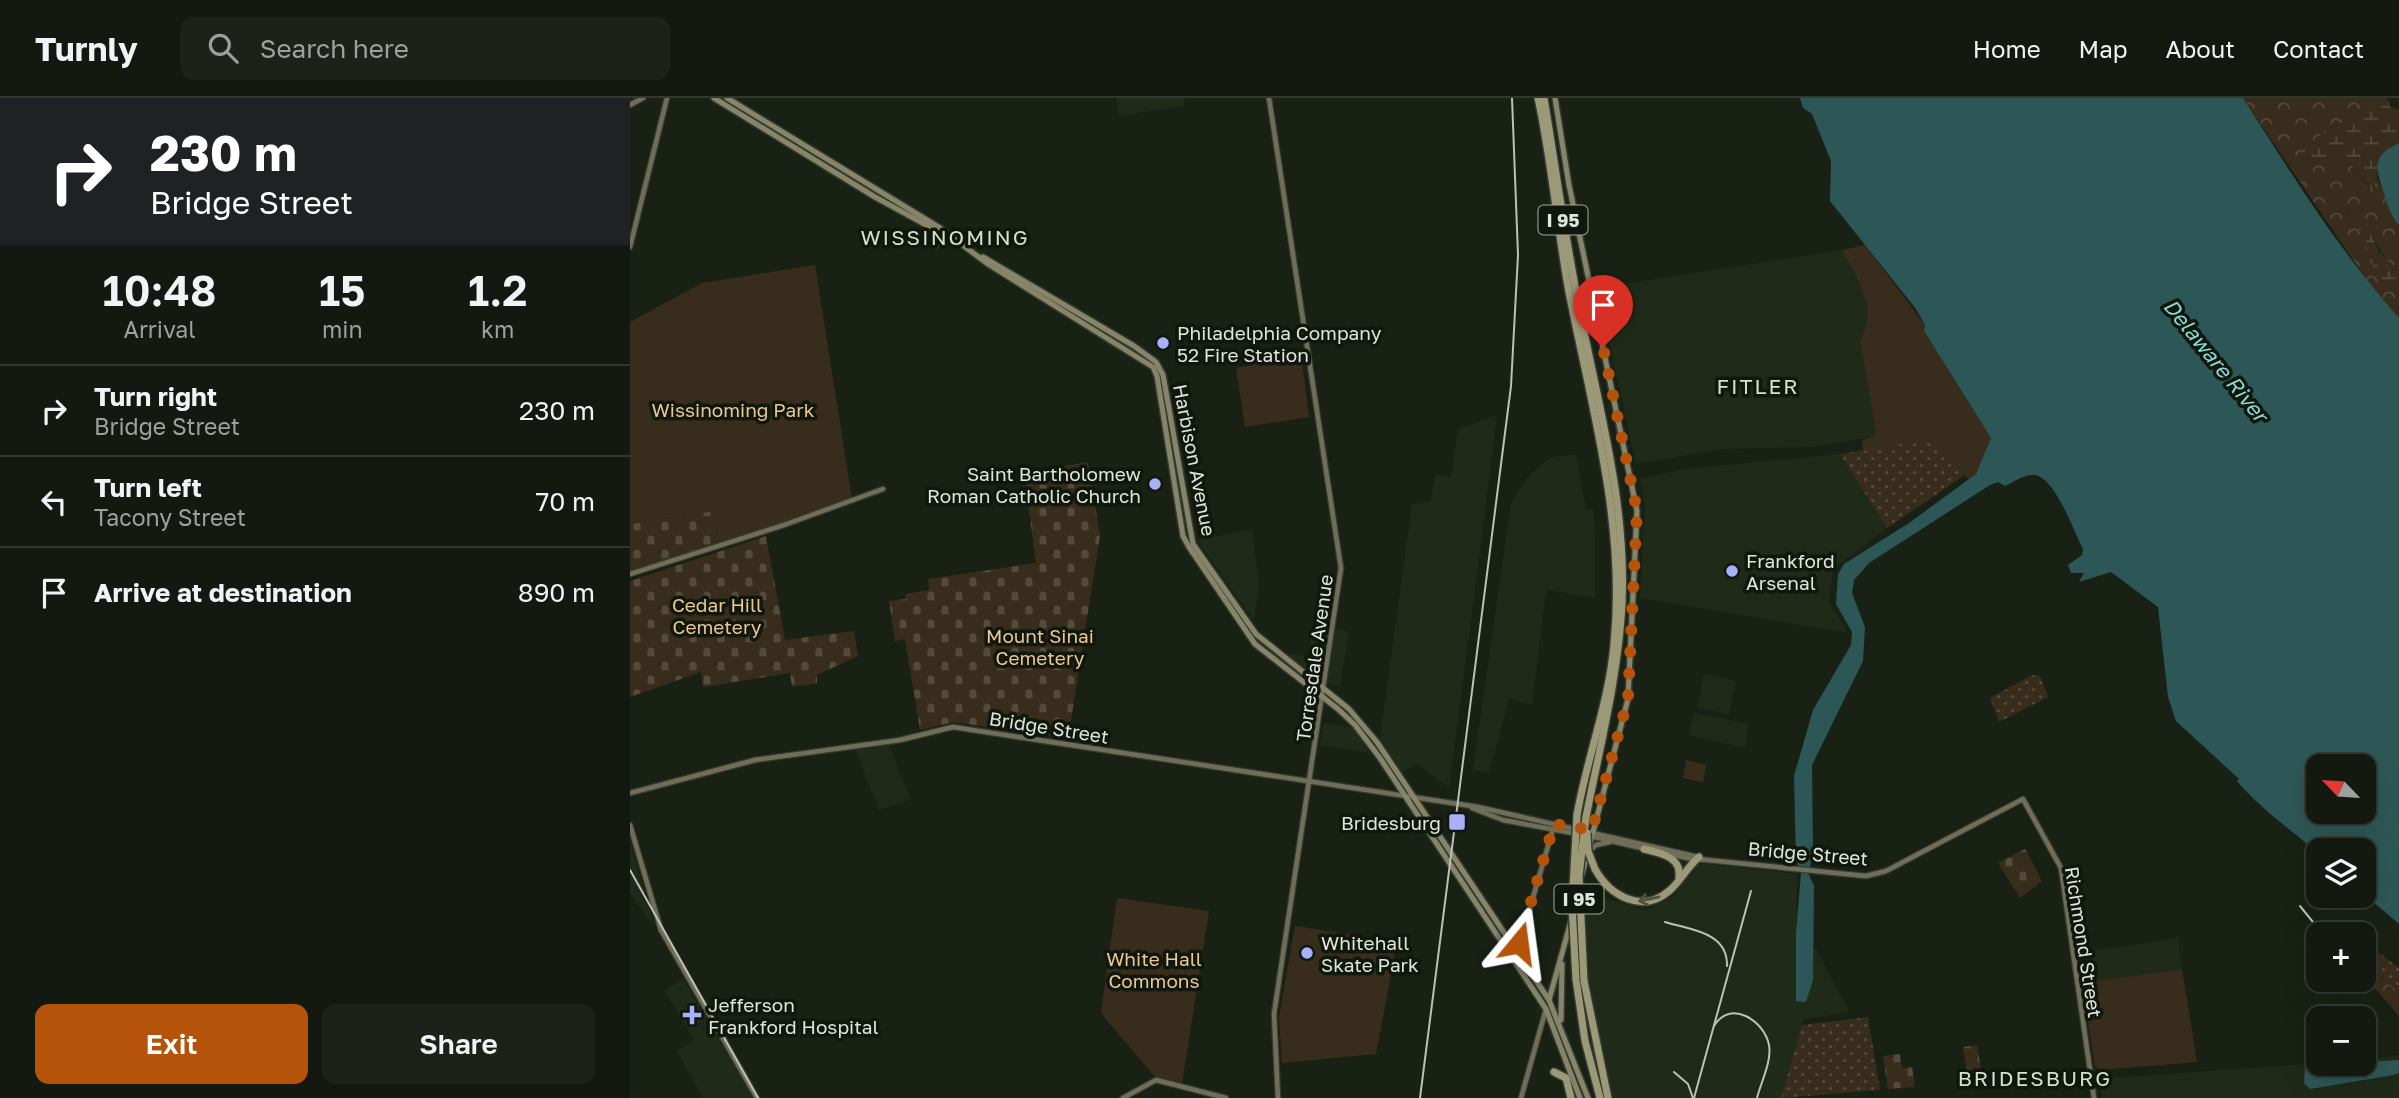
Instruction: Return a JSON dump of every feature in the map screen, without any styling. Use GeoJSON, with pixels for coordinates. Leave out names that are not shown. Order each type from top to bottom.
{"type":"FeatureCollection","features":[{"type":"Feature","properties":{"kind":"highway","name":"I 95"},"geometry":{"type":"LineString","coordinates":[[1538,98],[1549,143]]}},
{"type":"Feature","properties":{"kind":"highway","name":"I 95"},"geometry":{"type":"LineString","coordinates":[[1544,98],[1571,286],[1600,421],[1611,489],[1619,606],[1615,683],[1584,816]]}},
{"type":"Feature","properties":{"kind":"highway","name":"I 95"},"geometry":{"type":"LineString","coordinates":[[1604,1096],[1595,1080],[1580,980],[1579,876],[1584,816],[1583,782],[1600,730],[1608,691],[1619,606]]}},
{"type":"Feature","properties":{"kind":"highway"},"geometry":{"type":"LineString","coordinates":[[1584,816],[1587,846],[1594,869],[1607,886],[1630,901],[1660,897],[1677,883],[1699,857]]}},
{"type":"Feature","properties":{"kind":"highway"},"geometry":{"type":"LineString","coordinates":[[1644,849],[1666,855],[1676,863],[1680,872],[1677,883]]}},
{"type":"Feature","properties":{"kind":"highway","name":"I 95"},"geometry":{"type":"LineString","coordinates":[[1580,980],[1604,1096]]}},
{"type":"Feature","properties":{"kind":"highway"},"geometry":{"type":"LineString","coordinates":[[1568,1069],[1572,1098]]}},
{"type":"Feature","properties":{"kind":"highway"},"geometry":{"type":"LineString","coordinates":[[1554,1072],[1566,1078],[1572,1098]]}},
{"type":"Feature","properties":{"kind":"main road"},"geometry":{"type":"LineString","coordinates":[[630,105],[643,98]]}},
{"type":"Feature","properties":{"kind":"main road"},"geometry":{"type":"LineString","coordinates":[[630,247],[667,98]]}},
{"type":"Feature","properties":{"kind":"main road","name":"Harbison Avenue"},"geometry":{"type":"LineString","coordinates":[[714,98],[933,229],[961,243]]}},
{"type":"Feature","properties":{"kind":"main road","name":"Harbison Avenue"},"geometry":{"type":"LineString","coordinates":[[727,98],[983,257],[1123,339],[1158,364],[1163,375],[1189,535],[1265,649]]}},
{"type":"Feature","properties":{"kind":"main road","name":"Torresdale Avenue"},"geometry":{"type":"LineString","coordinates":[[1269,98],[1341,563],[1274,1014],[1278,1098]]}},
{"type":"Feature","properties":{"kind":"main road"},"geometry":{"type":"LineString","coordinates":[[1521,1098],[1564,950],[1628,699],[1637,504],[1590,290],[1555,98]]}},
{"type":"Feature","properties":{"kind":"main road"},"geometry":{"type":"LineString","coordinates":[[933,229],[937,235],[936,245]]}},
{"type":"Feature","properties":{"kind":"main road","name":"Harbison Avenue"},"geometry":{"type":"LineString","coordinates":[[983,257],[988,264],[1153,367],[1157,376],[1182,536],[1255,644],[1323,692],[1364,726],[1549,1000],[1588,1098]]}},
{"type":"Feature","properties":{"kind":"main road"},"geometry":{"type":"LineString","coordinates":[[630,574],[784,525],[883,489]]}},
{"type":"Feature","properties":{"kind":"main road"},"geometry":{"type":"LineString","coordinates":[[1255,644],[1256,634]]}},
{"type":"Feature","properties":{"kind":"main road","name":"Harbison Avenue"},"geometry":{"type":"LineString","coordinates":[[1323,692],[1355,725],[1515,959],[1546,1009],[1580,1098]]}},
{"type":"Feature","properties":{"kind":"main road","name":"Bridge Street"},"geometry":{"type":"LineString","coordinates":[[630,793],[760,759],[900,740],[953,727],[1467,806],[1699,857],[1866,876],[1886,871],[2023,799]]}},
{"type":"Feature","properties":{"kind":"main road","name":"Richmond Street"},"geometry":{"type":"LineString","coordinates":[[2023,799],[2061,868],[2094,1098]]}},
{"type":"Feature","properties":{"kind":"main road"},"geometry":{"type":"LineString","coordinates":[[630,825],[662,933],[757,1098]]}},
{"type":"Feature","properties":{"kind":"main road"},"geometry":{"type":"LineString","coordinates":[[1515,959],[1553,826]]}},
{"type":"Feature","properties":{"kind":"main road","name":"Bridge Street"},"geometry":{"type":"LineString","coordinates":[[1592,833],[1644,849],[1687,858],[1699,857]]}},
{"type":"Feature","properties":{"kind":"main road"},"geometry":{"type":"LineString","coordinates":[[1587,854],[1596,845],[1618,843]]}},
{"type":"Feature","properties":{"kind":"main road"},"geometry":{"type":"LineString","coordinates":[[1562,1027],[1560,993],[1564,950]]}},
{"type":"Feature","properties":{"kind":"main road"},"geometry":{"type":"LineString","coordinates":[[1123,1098],[1156,1080],[1226,1098]]}},
{"type":"Feature","properties":{"kind":"shaded area"},"geometry":{"type":"Polygon","coordinates":[[[1116,98],[1184,98],[1185,106],[1119,116],[1116,98]]]}},
{"type":"Feature","properties":{"kind":"shaded area"},"geometry":{"type":"Polygon","coordinates":[[[1842,250],[1865,296],[1869,327],[1860,341],[1876,432],[1872,437],[1811,447],[1723,449],[1636,464],[1597,288],[1842,250]]]}},
{"type":"Feature","properties":{"kind":"shaded area"},"geometry":{"type":"Polygon","coordinates":[[[1497,415],[1449,788],[1417,764],[1402,772],[1380,738],[1412,504],[1430,502],[1436,474],[1451,477],[1458,429],[1497,415]]]}},
{"type":"Feature","properties":{"kind":"shaded area"},"geometry":{"type":"Polygon","coordinates":[[[1576,454],[1586,509],[1593,510],[1595,598],[1546,590],[1532,705],[1509,699],[1489,773],[1473,769],[1511,503],[1528,477],[1544,462],[1553,457],[1576,454]]]}},
{"type":"Feature","properties":{"kind":"shaded area"},"geometry":{"type":"Polygon","coordinates":[[[1840,454],[1887,528],[1833,569],[1829,602],[1848,633],[1640,598],[1645,506],[1640,479],[1684,469],[1840,454]]]}},
{"type":"Feature","properties":{"kind":"shaded area"},"geometry":{"type":"Polygon","coordinates":[[[1252,529],[1259,585],[1254,621],[1197,540],[1252,529]]]}},
{"type":"Feature","properties":{"kind":"shaded area"},"geometry":{"type":"Polygon","coordinates":[[[1313,624],[1349,631],[1340,686],[1317,684],[1313,714],[1301,713],[1308,672],[1290,658],[1290,654],[1308,657],[1313,624]]]}},
{"type":"Feature","properties":{"kind":"shaded area"},"geometry":{"type":"Polygon","coordinates":[[[1704,674],[1736,681],[1729,714],[1697,708],[1704,674]]]}},
{"type":"Feature","properties":{"kind":"shaded area"},"geometry":{"type":"Polygon","coordinates":[[[1694,713],[1749,724],[1745,748],[1689,735],[1694,713]]]}},
{"type":"Feature","properties":{"kind":"shaded area"},"geometry":{"type":"Polygon","coordinates":[[[1323,723],[1354,728],[1369,753],[1320,745],[1323,723]]]}},
{"type":"Feature","properties":{"kind":"shaded area"},"geometry":{"type":"Polygon","coordinates":[[[889,745],[911,800],[879,810],[855,750],[889,745]]]}},
{"type":"Feature","properties":{"kind":"shaded area"},"geometry":{"type":"Polygon","coordinates":[[[630,841],[655,928],[630,893],[630,841]]]}},
{"type":"Feature","properties":{"kind":"shaded area"},"geometry":{"type":"Polygon","coordinates":[[[1698,863],[1797,874],[1796,947],[1816,949],[1849,1012],[1804,1019],[1781,1098],[1613,1098],[1606,1084],[1586,985],[1581,908],[1584,892],[1645,910],[1674,896],[1698,863]]]}},
{"type":"Feature","properties":{"kind":"shaded area"},"geometry":{"type":"Polygon","coordinates":[[[2178,938],[2182,969],[2083,984],[2079,953],[2178,938]]]}},
{"type":"Feature","properties":{"kind":"shaded area","name":"Jefferson Frankford Hospital"},"geometry":{"type":"Polygon","coordinates":[[[683,979],[754,1098],[703,1098],[677,1051],[694,1040],[664,990],[683,979]]]}},
{"type":"Feature","properties":{"kind":"shaded area"},"geometry":{"type":"Polygon","coordinates":[[[2399,1055],[2399,1098],[2102,1098],[2099,1079],[2306,1064],[2306,1076],[2376,1076],[2376,1058],[2399,1055]]]}},
{"type":"Feature","properties":{"kind":"green space"},"geometry":{"type":"Polygon","coordinates":[[[2243,98],[2372,98],[2358,116],[2325,130],[2299,159],[2349,161],[2371,193],[2377,179],[2379,182],[2399,224],[2399,266],[2391,265],[2360,220],[2345,208],[2367,241],[2368,258],[2383,282],[2399,297],[2399,318],[2375,292],[2243,98]]]}},
{"type":"Feature","properties":{"kind":"green space"},"geometry":{"type":"Polygon","coordinates":[[[2372,98],[2387,98],[2390,107],[2399,110],[2399,143],[2378,160],[2377,179],[2372,193],[2349,161],[2299,159],[2325,130],[2358,116],[2372,98]]]}},
{"type":"Feature","properties":{"kind":"green space"},"geometry":{"type":"Polygon","coordinates":[[[2345,207],[2366,224],[2379,251],[2391,265],[2399,266],[2399,297],[2383,282],[2367,257],[2366,241],[2345,207]]]}},
{"type":"Feature","properties":{"kind":"green space"},"geometry":{"type":"Polygon","coordinates":[[[1865,245],[1925,325],[1924,331],[1991,438],[1977,474],[1969,480],[1934,438],[1863,451],[1862,440],[1872,437],[1876,432],[1860,341],[1865,329],[1867,306],[1842,250],[1865,245]]]}},
{"type":"Feature","properties":{"kind":"green space","name":"Wissinoming Park"},"geometry":{"type":"Polygon","coordinates":[[[815,265],[852,499],[756,534],[719,542],[713,511],[630,524],[630,322],[702,283],[815,265]]]}},
{"type":"Feature","properties":{"kind":"green space"},"geometry":{"type":"Polygon","coordinates":[[[1301,353],[1309,417],[1245,427],[1236,368],[1301,353]]]}},
{"type":"Feature","properties":{"kind":"green space"},"geometry":{"type":"Polygon","coordinates":[[[1934,438],[1965,475],[1887,528],[1840,454],[1934,438]]]}},
{"type":"Feature","properties":{"kind":"green space","name":"Mount Sinai Cemetery"},"geometry":{"type":"Polygon","coordinates":[[[1088,462],[1100,536],[1068,739],[954,722],[920,730],[905,639],[895,641],[889,601],[906,599],[906,594],[929,590],[928,579],[1036,563],[1024,473],[1088,462]]]}},
{"type":"Feature","properties":{"kind":"green space"},"geometry":{"type":"Polygon","coordinates":[[[713,511],[719,542],[630,572],[630,524],[713,511]]]}},
{"type":"Feature","properties":{"kind":"green space","name":"Cedar Hill Cemetery"},"geometry":{"type":"Polygon","coordinates":[[[766,536],[785,640],[854,631],[858,656],[817,675],[817,683],[792,687],[790,673],[703,687],[701,672],[630,697],[630,581],[766,536]]]}},
{"type":"Feature","properties":{"kind":"green space"},"geometry":{"type":"Polygon","coordinates":[[[2032,675],[2040,676],[2048,697],[1999,722],[1990,698],[2032,675]]]}},
{"type":"Feature","properties":{"kind":"green space"},"geometry":{"type":"Polygon","coordinates":[[[1686,760],[1706,765],[1703,782],[1683,778],[1686,760]]]}},
{"type":"Feature","properties":{"kind":"green space"},"geometry":{"type":"Polygon","coordinates":[[[2025,849],[2042,881],[2020,898],[1998,863],[2025,849]]]}},
{"type":"Feature","properties":{"kind":"green space","name":"White Hall Commons"},"geometry":{"type":"Polygon","coordinates":[[[1117,898],[1209,911],[1182,1084],[1155,1077],[1101,1013],[1117,898]]]}},
{"type":"Feature","properties":{"kind":"green space"},"geometry":{"type":"Polygon","coordinates":[[[1295,926],[1397,942],[1376,1054],[1282,1063],[1279,1017],[1295,926]]]}},
{"type":"Feature","properties":{"kind":"green space"},"geometry":{"type":"Polygon","coordinates":[[[2376,950],[2399,968],[2399,993],[2376,972],[2376,950]]]}},
{"type":"Feature","properties":{"kind":"green space"},"geometry":{"type":"Polygon","coordinates":[[[2182,969],[2197,1062],[2100,1070],[2095,1066],[2083,989],[2090,982],[2182,969]]]}},
{"type":"Feature","properties":{"kind":"green space"},"geometry":{"type":"Polygon","coordinates":[[[2376,972],[2399,993],[2399,1016],[2376,990],[2376,972]]]}},
{"type":"Feature","properties":{"kind":"green space"},"geometry":{"type":"Polygon","coordinates":[[[1868,1017],[1880,1090],[1781,1098],[1802,1025],[1868,1017]]]}},
{"type":"Feature","properties":{"kind":"green space"},"geometry":{"type":"Polygon","coordinates":[[[1977,1045],[1981,1070],[1967,1071],[1963,1047],[1977,1045]]]}},
{"type":"Feature","properties":{"kind":"green space"},"geometry":{"type":"Polygon","coordinates":[[[1900,1054],[1902,1068],[1912,1067],[1915,1087],[1888,1089],[1883,1056],[1900,1054]]]}},
{"type":"Feature","properties":{"kind":"water","name":"Delaware River"},"geometry":{"type":"Polygon","coordinates":[[[1800,98],[2243,98],[2336,239],[2399,318],[2399,924],[2376,904],[2376,838],[2306,838],[2306,843],[2276,819],[2237,781],[2239,779],[2176,721],[2168,697],[2158,607],[2111,572],[2079,582],[2084,573],[2071,573],[2068,565],[2082,555],[2083,549],[2055,492],[2039,476],[2031,475],[2005,486],[1998,482],[1990,485],[1869,563],[1854,580],[1852,593],[1865,627],[1863,661],[1812,765],[1813,848],[1809,875],[1814,886],[1813,980],[1806,1002],[1796,1001],[1796,932],[1801,874],[1796,860],[1794,776],[1813,710],[1851,645],[1852,632],[1836,604],[1838,574],[1844,564],[1909,523],[1976,474],[1991,438],[1924,331],[1925,325],[1916,309],[1830,201],[1831,161],[1812,114],[1803,108],[1800,98]]]}},
{"type":"Feature","properties":{"kind":"water"},"geometry":{"type":"Polygon","coordinates":[[[2399,143],[2398,224],[2386,201],[2378,164],[2383,153],[2399,143]]]}},
{"type":"Feature","properties":{"kind":"water"},"geometry":{"type":"Polygon","coordinates":[[[2399,1060],[2399,1073],[2310,1089],[2304,1083],[2305,1066],[2306,1076],[2376,1076],[2376,1061],[2399,1060]]]}},
{"type":"Feature","properties":{"kind":"railway"},"geometry":{"type":"LineString","coordinates":[[1420,1098],[1511,386],[1518,255],[1512,98]]}},
{"type":"Feature","properties":{"kind":"railway"},"geometry":{"type":"LineString","coordinates":[[630,870],[758,1098]]}},
{"type":"Feature","properties":{"kind":"railway"},"geometry":{"type":"LineString","coordinates":[[1694,1098],[1751,891]]}},
{"type":"Feature","properties":{"kind":"railway"},"geometry":{"type":"LineString","coordinates":[[2300,906],[2313,922]]}},
{"type":"Feature","properties":{"kind":"railway"},"geometry":{"type":"LineString","coordinates":[[1665,922],[1696,930],[1715,939],[1726,955],[1727,966]]}},
{"type":"Feature","properties":{"kind":"railway"},"geometry":{"type":"LineString","coordinates":[[1714,1026],[1721,1018],[1737,1014],[1754,1021],[1766,1036],[1769,1058],[1757,1098]]}},
{"type":"Feature","properties":{"kind":"railway"},"geometry":{"type":"LineString","coordinates":[[1674,1072],[1688,1084],[1693,1098]]}},
{"type":"Feature","properties":{"kind":"place","name":"Philadelphia Company 52 Fire Station"},"geometry":{"type":"Point","coordinates":[1163,343]}},
{"type":"Feature","properties":{"kind":"place","name":"Saint Bartholomew Roman Catholic Church"},"geometry":{"type":"Point","coordinates":[1155,484]}},
{"type":"Feature","properties":{"kind":"place","name":"Frankford Arsenal"},"geometry":{"type":"Point","coordinates":[1732,571]}},
{"type":"Feature","properties":{"kind":"place","name":"Bridesburg"},"geometry":{"type":"Point","coordinates":[1457,822]}},
{"type":"Feature","properties":{"kind":"place","name":"Whitehall Skate Park"},"geometry":{"type":"Point","coordinates":[1307,953]}},
{"type":"Feature","properties":{"kind":"place","name":"Jefferson Frankford Hospital"},"geometry":{"type":"Point","coordinates":[692,1015]}},
{"type":"Feature","properties":{"kind":"district","name":"WISSINOMING"},"geometry":{"type":"Point","coordinates":[945,237]}},
{"type":"Feature","properties":{"kind":"district","name":"FITLER"},"geometry":{"type":"Point","coordinates":[1758,386]}},
{"type":"Feature","properties":{"kind":"district","name":"BRIDESBURG"},"geometry":{"type":"Point","coordinates":[2035,1078]}},
{"type":"Feature","properties":{"kind":"route"},"geometry":{"type":"LineString","coordinates":[[1519,943],[1554,824],[1592,830],[1628,699],[1637,504],[1603,347]]}}]}
